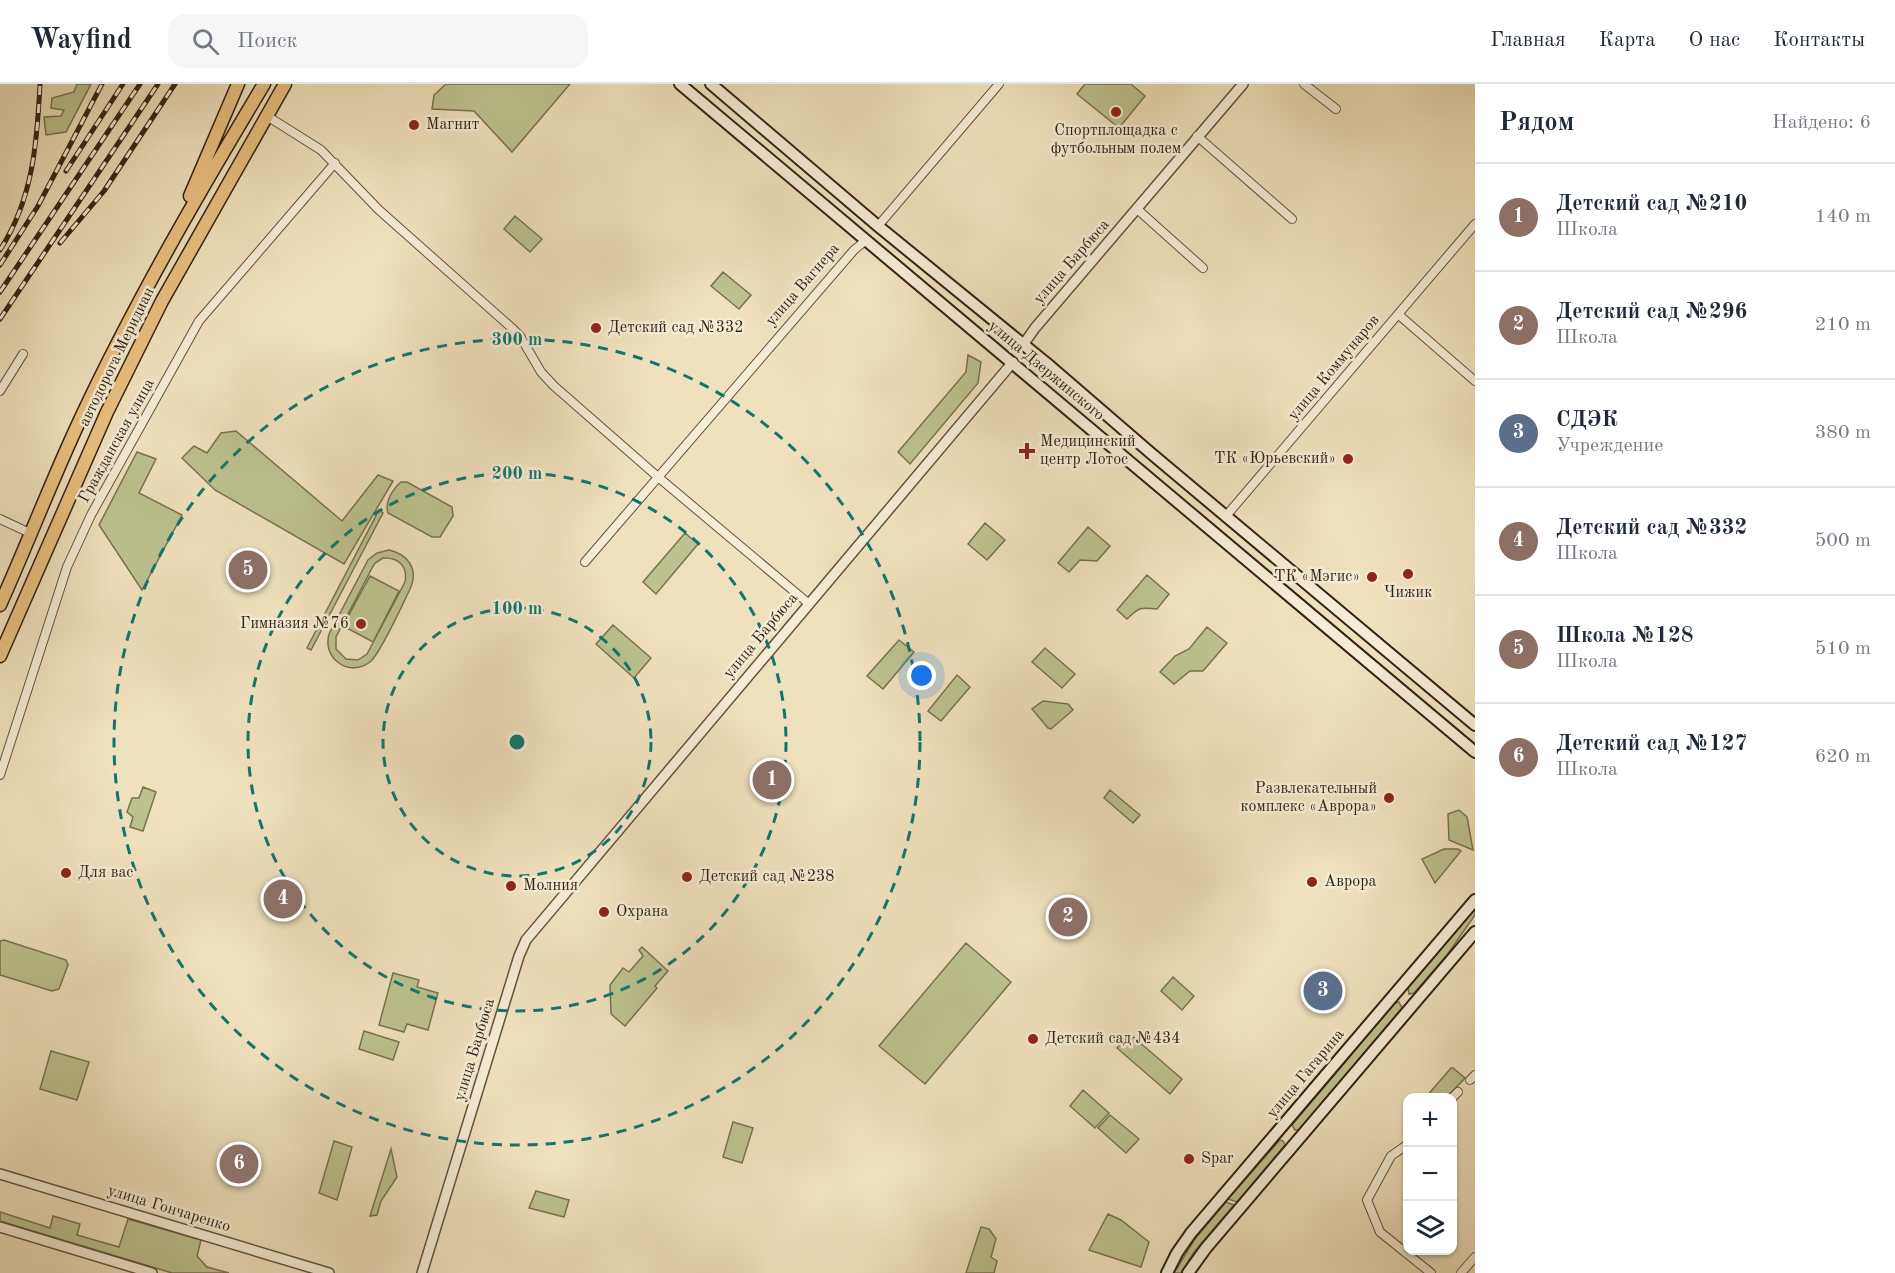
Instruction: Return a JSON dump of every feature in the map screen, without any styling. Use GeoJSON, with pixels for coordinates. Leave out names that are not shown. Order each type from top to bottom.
{"type":"FeatureCollection","features":[{"type":"Feature","properties":{"kind":"main road"},"geometry":{"type":"LineString","coordinates":[[172,241],[238,84]]}},
{"type":"Feature","properties":{"kind":"main road","name":"автодорога Меридиан"},"geometry":{"type":"LineString","coordinates":[[0,605],[81,417],[172,241],[264,84]]}},
{"type":"Feature","properties":{"kind":"main road","name":"автодорога Меридиан"},"geometry":{"type":"LineString","coordinates":[[0,656],[112,402],[162,301],[285,84]]}},
{"type":"Feature","properties":{"kind":"main road","name":"улица Дзержинского"},"geometry":{"type":"LineString","coordinates":[[680,84],[1475,752]]}},
{"type":"Feature","properties":{"kind":"main road","name":"улица Дзержинского"},"geometry":{"type":"LineString","coordinates":[[711,84],[1475,725]]}},
{"type":"Feature","properties":{"kind":"main road","name":"улица Вагнера"},"geometry":{"type":"LineString","coordinates":[[866,240],[878,225]]}},
{"type":"Feature","properties":{"kind":"main road","name":"улица Барбюса"},"geometry":{"type":"LineString","coordinates":[[1013,362],[1023,345]]}},
{"type":"Feature","properties":{"kind":"main road","name":"улица Коммунаров"},"geometry":{"type":"LineString","coordinates":[[1213,530],[1226,516]]}},
{"type":"Feature","properties":{"kind":"main road"},"geometry":{"type":"LineString","coordinates":[[1298,602],[1311,587]]}},
{"type":"Feature","properties":{"kind":"main road","name":"улица Гагарина"},"geometry":{"type":"LineString","coordinates":[[1167,1273],[1191,1233],[1475,900]]}},
{"type":"Feature","properties":{"kind":"main road"},"geometry":{"type":"LineString","coordinates":[[1188,1273],[1206,1248],[1295,1142],[1475,932]]}},
{"type":"Feature","properties":{"kind":"main road"},"geometry":{"type":"LineString","coordinates":[[1396,991],[1413,1005]]}},
{"type":"Feature","properties":{"kind":"main road"},"geometry":{"type":"LineString","coordinates":[[1280,1129],[1295,1142]]}},
{"type":"Feature","properties":{"kind":"street","name":"улица Вагнера"},"geometry":{"type":"LineString","coordinates":[[878,225],[999,84]]}},
{"type":"Feature","properties":{"kind":"street","name":"улица Барбюса"},"geometry":{"type":"LineString","coordinates":[[1023,345],[1243,84]]}},
{"type":"Feature","properties":{"kind":"street"},"geometry":{"type":"LineString","coordinates":[[1304,84],[1336,109]]}},
{"type":"Feature","properties":{"kind":"street"},"geometry":{"type":"LineString","coordinates":[[267,116],[307,140],[334,163],[379,210],[520,336],[541,372],[554,386],[808,603]]}},
{"type":"Feature","properties":{"kind":"street"},"geometry":{"type":"LineString","coordinates":[[1197,136],[1292,219]]}},
{"type":"Feature","properties":{"kind":"street","name":"Гражданская улица"},"geometry":{"type":"LineString","coordinates":[[0,775],[69,560],[97,506],[199,321],[334,163]]}},
{"type":"Feature","properties":{"kind":"street"},"geometry":{"type":"LineString","coordinates":[[1137,209],[1203,268]]}},
{"type":"Feature","properties":{"kind":"street","name":"улица Коммунаров"},"geometry":{"type":"LineString","coordinates":[[1226,516],[1475,224]]}},
{"type":"Feature","properties":{"kind":"street","name":"улица Вагнера"},"geometry":{"type":"LineString","coordinates":[[585,562],[854,250],[866,240]]}},
{"type":"Feature","properties":{"kind":"street"},"geometry":{"type":"LineString","coordinates":[[1399,315],[1475,381]]}},
{"type":"Feature","properties":{"kind":"street"},"geometry":{"type":"LineString","coordinates":[[0,391],[23,354]]}},
{"type":"Feature","properties":{"kind":"street","name":"улица Барбюса"},"geometry":{"type":"LineString","coordinates":[[422,1273],[519,956],[526,940],[1013,362]]}},
{"type":"Feature","properties":{"kind":"street"},"geometry":{"type":"LineString","coordinates":[[0,519],[32,534]]}},
{"type":"Feature","properties":{"kind":"street"},"geometry":{"type":"LineString","coordinates":[[1403,1147],[1391,1156],[1367,1200],[1380,1232],[1431,1273]]}},
{"type":"Feature","properties":{"kind":"street","name":"улица Гончаренко"},"geometry":{"type":"LineString","coordinates":[[0,1174],[329,1273]]}},
{"type":"Feature","properties":{"kind":"street"},"geometry":{"type":"LineString","coordinates":[[0,1227],[152,1273]]}},
{"type":"Feature","properties":{"kind":"street"},"geometry":{"type":"LineString","coordinates":[[1461,1273],[1475,1257]]}},
{"type":"Feature","properties":{"kind":"green space"},"geometry":{"type":"Polygon","coordinates":[[[77,84],[91,84],[66,132],[46,135],[44,117],[61,116],[64,110],[51,108],[52,98],[74,92],[77,84]]]}},
{"type":"Feature","properties":{"kind":"green space"},"geometry":{"type":"Polygon","coordinates":[[[446,84],[570,84],[512,152],[474,111],[432,109],[434,95],[446,84]]]}},
{"type":"Feature","properties":{"kind":"green space","name":"Спортплощадка с футбольным полем"},"geometry":{"type":"Polygon","coordinates":[[[1085,84],[1131,84],[1145,96],[1119,128],[1077,94],[1085,84]]]}},
{"type":"Feature","properties":{"kind":"green space"},"geometry":{"type":"Polygon","coordinates":[[[515,216],[542,239],[530,252],[504,229],[515,216]]]}},
{"type":"Feature","properties":{"kind":"green space"},"geometry":{"type":"Polygon","coordinates":[[[723,272],[751,295],[739,309],[711,286],[723,272]]]}},
{"type":"Feature","properties":{"kind":"green space"},"geometry":{"type":"Polygon","coordinates":[[[968,355],[981,362],[978,383],[910,464],[898,452],[966,372],[968,355]]]}},
{"type":"Feature","properties":{"kind":"green space"},"geometry":{"type":"Polygon","coordinates":[[[236,431],[342,521],[378,475],[393,481],[344,564],[215,490],[182,458],[194,446],[207,453],[221,433],[236,431]]]}},
{"type":"Feature","properties":{"kind":"green space"},"geometry":{"type":"Polygon","coordinates":[[[137,452],[156,459],[139,493],[182,515],[142,590],[99,525],[137,452]]]}},
{"type":"Feature","properties":{"kind":"green space"},"geometry":{"type":"Polygon","coordinates":[[[401,482],[407,482],[452,507],[453,516],[440,537],[432,537],[388,513],[387,504],[390,496],[401,482]]]}},
{"type":"Feature","properties":{"kind":"green space"},"geometry":{"type":"Polygon","coordinates":[[[379,510],[383,513],[311,650],[307,648],[379,510]]]}},
{"type":"Feature","properties":{"kind":"green space"},"geometry":{"type":"Polygon","coordinates":[[[985,523],[1005,540],[987,560],[968,544],[985,523]]]}},
{"type":"Feature","properties":{"kind":"green space"},"geometry":{"type":"Polygon","coordinates":[[[1088,527],[1110,546],[1097,561],[1080,560],[1069,572],[1058,563],[1088,527]]]}},
{"type":"Feature","properties":{"kind":"green space"},"geometry":{"type":"Polygon","coordinates":[[[685,533],[698,544],[656,594],[643,582],[685,533]]]}},
{"type":"Feature","properties":{"kind":"green space"},"geometry":{"type":"Polygon","coordinates":[[[389,550],[401,555],[410,563],[413,580],[392,627],[375,657],[363,666],[346,667],[331,654],[328,646],[329,634],[368,560],[377,553],[389,550]],[[383,558],[375,563],[336,637],[336,649],[346,659],[358,660],[367,654],[405,582],[404,568],[398,561],[383,558]]]}},
{"type":"Feature","properties":{"kind":"green space"},"geometry":{"type":"Polygon","coordinates":[[[1147,575],[1169,594],[1157,609],[1140,609],[1127,619],[1117,610],[1147,575]]]}},
{"type":"Feature","properties":{"kind":"green space"},"geometry":{"type":"Polygon","coordinates":[[[370,576],[399,591],[373,642],[343,626],[370,576]]]}},
{"type":"Feature","properties":{"kind":"green space"},"geometry":{"type":"Polygon","coordinates":[[[613,625],[651,658],[634,678],[596,644],[613,625]]]}},
{"type":"Feature","properties":{"kind":"green space"},"geometry":{"type":"Polygon","coordinates":[[[1207,627],[1227,643],[1203,671],[1190,671],[1174,684],[1160,672],[1175,656],[1189,649],[1207,627]]]}},
{"type":"Feature","properties":{"kind":"green space"},"geometry":{"type":"Polygon","coordinates":[[[899,640],[914,652],[883,689],[867,676],[899,640]]]}},
{"type":"Feature","properties":{"kind":"green space"},"geometry":{"type":"Polygon","coordinates":[[[1045,648],[1075,674],[1062,688],[1032,662],[1045,648]]]}},
{"type":"Feature","properties":{"kind":"green space"},"geometry":{"type":"Polygon","coordinates":[[[957,675],[970,687],[941,721],[928,711],[957,675]]]}},
{"type":"Feature","properties":{"kind":"green space"},"geometry":{"type":"Polygon","coordinates":[[[1043,701],[1068,704],[1073,710],[1051,729],[1032,709],[1043,701]]]}},
{"type":"Feature","properties":{"kind":"green space"},"geometry":{"type":"Polygon","coordinates":[[[143,787],[156,792],[143,831],[130,827],[133,817],[127,812],[132,798],[139,798],[143,787]]]}},
{"type":"Feature","properties":{"kind":"green space"},"geometry":{"type":"Polygon","coordinates":[[[1110,790],[1140,815],[1133,823],[1104,798],[1110,790]]]}},
{"type":"Feature","properties":{"kind":"green space"},"geometry":{"type":"Polygon","coordinates":[[[1459,810],[1467,817],[1473,850],[1449,840],[1448,814],[1459,810]]]}},
{"type":"Feature","properties":{"kind":"green space"},"geometry":{"type":"Polygon","coordinates":[[[1444,849],[1461,851],[1435,883],[1422,859],[1444,849]]]}},
{"type":"Feature","properties":{"kind":"green space"},"geometry":{"type":"Polygon","coordinates":[[[1475,909],[1475,915],[1447,955],[1414,993],[1409,994],[1408,988],[1475,909]]]}},
{"type":"Feature","properties":{"kind":"green space"},"geometry":{"type":"Polygon","coordinates":[[[4,940],[66,960],[68,965],[59,989],[52,991],[0,975],[0,941],[4,940]]]}},
{"type":"Feature","properties":{"kind":"green space"},"geometry":{"type":"Polygon","coordinates":[[[966,943],[1011,982],[925,1084],[879,1046],[966,943]]]}},
{"type":"Feature","properties":{"kind":"green space"},"geometry":{"type":"Polygon","coordinates":[[[642,947],[668,971],[655,986],[657,988],[625,1026],[611,1014],[610,985],[623,968],[629,972],[643,956],[639,950],[642,947]]]}},
{"type":"Feature","properties":{"kind":"green space"},"geometry":{"type":"Polygon","coordinates":[[[393,973],[419,980],[417,987],[438,993],[428,1030],[407,1024],[404,1032],[379,1025],[393,973]]]}},
{"type":"Feature","properties":{"kind":"green space"},"geometry":{"type":"Polygon","coordinates":[[[1173,977],[1194,996],[1182,1010],[1161,991],[1173,977]]]}},
{"type":"Feature","properties":{"kind":"green space"},"geometry":{"type":"Polygon","coordinates":[[[1399,1002],[1402,1008],[1299,1130],[1295,1130],[1292,1125],[1395,1003],[1399,1002]]]}},
{"type":"Feature","properties":{"kind":"green space"},"geometry":{"type":"Polygon","coordinates":[[[364,1031],[399,1042],[393,1060],[359,1049],[364,1031]]]}},
{"type":"Feature","properties":{"kind":"green space"},"geometry":{"type":"Polygon","coordinates":[[[1130,1034],[1182,1079],[1170,1094],[1117,1048],[1130,1034]]]}},
{"type":"Feature","properties":{"kind":"green space"},"geometry":{"type":"Polygon","coordinates":[[[51,1051],[89,1062],[77,1100],[40,1089],[51,1051]]]}},
{"type":"Feature","properties":{"kind":"green space"},"geometry":{"type":"Polygon","coordinates":[[[1451,1068],[1465,1078],[1451,1093],[1429,1093],[1451,1068]]]}},
{"type":"Feature","properties":{"kind":"green space"},"geometry":{"type":"Polygon","coordinates":[[[1083,1090],[1109,1113],[1095,1128],[1070,1106],[1083,1090]]]}},
{"type":"Feature","properties":{"kind":"green space"},"geometry":{"type":"Polygon","coordinates":[[[1110,1115],[1139,1139],[1126,1153],[1098,1128],[1110,1115]]]}},
{"type":"Feature","properties":{"kind":"green space"},"geometry":{"type":"Polygon","coordinates":[[[733,1122],[753,1128],[742,1163],[723,1157],[733,1122]]]}},
{"type":"Feature","properties":{"kind":"green space"},"geometry":{"type":"Polygon","coordinates":[[[1280,1140],[1285,1145],[1237,1202],[1228,1199],[1280,1140]]]}},
{"type":"Feature","properties":{"kind":"green space"},"geometry":{"type":"Polygon","coordinates":[[[334,1141],[352,1147],[337,1200],[319,1193],[334,1141]]]}},
{"type":"Feature","properties":{"kind":"green space"},"geometry":{"type":"Polygon","coordinates":[[[391,1149],[397,1177],[381,1201],[377,1215],[370,1216],[391,1149]]]}},
{"type":"Feature","properties":{"kind":"green space"},"geometry":{"type":"Polygon","coordinates":[[[536,1191],[569,1200],[564,1217],[529,1208],[536,1191]]]}},
{"type":"Feature","properties":{"kind":"green space"},"geometry":{"type":"Polygon","coordinates":[[[1226,1202],[1234,1205],[1194,1252],[1181,1273],[1174,1273],[1195,1239],[1226,1202]]]}},
{"type":"Feature","properties":{"kind":"green space"},"geometry":{"type":"Polygon","coordinates":[[[0,1212],[50,1228],[53,1216],[80,1224],[77,1235],[119,1247],[128,1219],[201,1240],[197,1256],[207,1267],[229,1273],[172,1273],[0,1221],[0,1212]]]}},
{"type":"Feature","properties":{"kind":"green space"},"geometry":{"type":"Polygon","coordinates":[[[1108,1214],[1121,1220],[1149,1242],[1141,1267],[1089,1250],[1108,1214]]]}},
{"type":"Feature","properties":{"kind":"green space"},"geometry":{"type":"Polygon","coordinates":[[[981,1227],[989,1229],[996,1239],[991,1257],[997,1261],[994,1273],[966,1273],[981,1227]]]}},
{"type":"Feature","properties":{"kind":"railway"},"geometry":{"type":"LineString","coordinates":[[0,250],[20,211],[26,191],[35,149],[40,84]]}},
{"type":"Feature","properties":{"kind":"railway"},"geometry":{"type":"LineString","coordinates":[[0,265],[38,206],[102,84]]}},
{"type":"Feature","properties":{"kind":"railway"},"geometry":{"type":"LineString","coordinates":[[66,171],[123,84]]}},
{"type":"Feature","properties":{"kind":"railway"},"geometry":{"type":"LineString","coordinates":[[0,292],[140,84]]}},
{"type":"Feature","properties":{"kind":"railway"},"geometry":{"type":"LineString","coordinates":[[0,319],[158,84]]}},
{"type":"Feature","properties":{"kind":"railway"},"geometry":{"type":"LineString","coordinates":[[60,243],[104,191],[175,84]]}},
{"type":"Feature","properties":{"kind":"place","name":"Спортплощадка с футбольным полем"},"geometry":{"type":"Point","coordinates":[1116,112]}},
{"type":"Feature","properties":{"kind":"place","name":"Магнит"},"geometry":{"type":"Point","coordinates":[414,125]}},
{"type":"Feature","properties":{"kind":"place","name":"Детский cад №332"},"geometry":{"type":"Point","coordinates":[596,328]}},
{"type":"Feature","properties":{"kind":"place","name":"Медицинский центр Лотос"},"geometry":{"type":"Point","coordinates":[1027,451]}},
{"type":"Feature","properties":{"kind":"place","name":"ТК «Юрьевский»"},"geometry":{"type":"Point","coordinates":[1348,459]}},
{"type":"Feature","properties":{"kind":"place","name":"Школа №128"},"geometry":{"type":"Point","coordinates":[248,570]}},
{"type":"Feature","properties":{"kind":"place","name":"Чижик"},"geometry":{"type":"Point","coordinates":[1408,574]}},
{"type":"Feature","properties":{"kind":"place","name":"ТК «Мэгис»"},"geometry":{"type":"Point","coordinates":[1372,577]}},
{"type":"Feature","properties":{"kind":"place","name":"Гимназия №76"},"geometry":{"type":"Point","coordinates":[361,624]}},
{"type":"Feature","properties":{"kind":"place","name":"Детский сад №210"},"geometry":{"type":"Point","coordinates":[772,780]}},
{"type":"Feature","properties":{"kind":"place","name":"Развлекательный комплекс «Аврора»"},"geometry":{"type":"Point","coordinates":[1389,798]}},
{"type":"Feature","properties":{"kind":"place","name":"Для вас"},"geometry":{"type":"Point","coordinates":[66,873]}},
{"type":"Feature","properties":{"kind":"place","name":"Детский сад №238"},"geometry":{"type":"Point","coordinates":[687,877]}},
{"type":"Feature","properties":{"kind":"place","name":"Аврора"},"geometry":{"type":"Point","coordinates":[1312,882]}},
{"type":"Feature","properties":{"kind":"place","name":"Молния"},"geometry":{"type":"Point","coordinates":[511,886]}},
{"type":"Feature","properties":{"kind":"place","name":"Детский сад №332"},"geometry":{"type":"Point","coordinates":[283,899]}},
{"type":"Feature","properties":{"kind":"place","name":"Охрана"},"geometry":{"type":"Point","coordinates":[604,912]}},
{"type":"Feature","properties":{"kind":"place","name":"Детский сад №296"},"geometry":{"type":"Point","coordinates":[1068,917]}},
{"type":"Feature","properties":{"kind":"place","name":"СДЭК"},"geometry":{"type":"Point","coordinates":[1323,991]}},
{"type":"Feature","properties":{"kind":"place","name":"Детский сад №434"},"geometry":{"type":"Point","coordinates":[1033,1039]}},
{"type":"Feature","properties":{"kind":"place","name":"Spar"},"geometry":{"type":"Point","coordinates":[1189,1159]}},
{"type":"Feature","properties":{"kind":"place","name":"Детский сад №127"},"geometry":{"type":"Point","coordinates":[239,1164]}}]}
